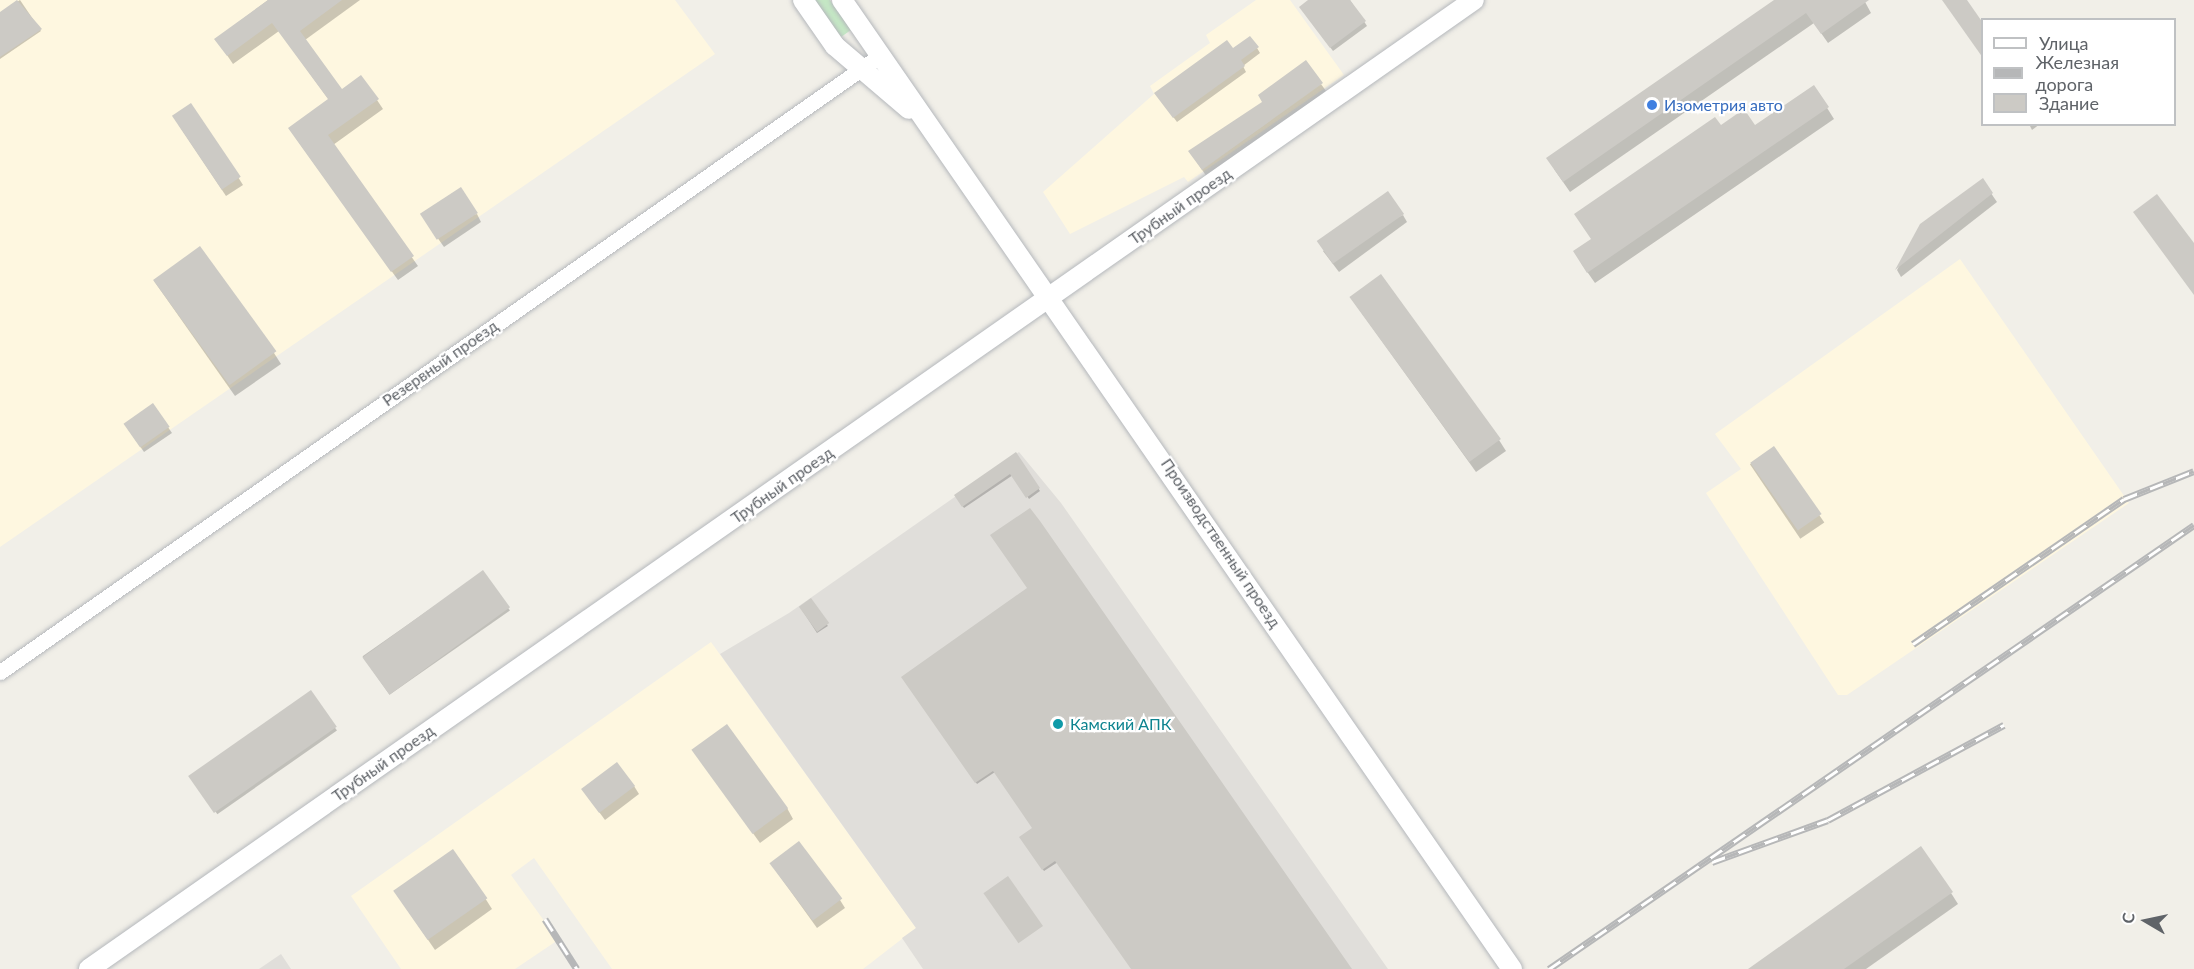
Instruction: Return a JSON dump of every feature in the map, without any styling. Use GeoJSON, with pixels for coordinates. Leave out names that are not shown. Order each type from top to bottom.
{"type":"FeatureCollection","features":[{"type":"Feature","properties":{"kind":"street","name":"Производственный проезд"},"geometry":{"type":"LineString","coordinates":[[803,0],[835,46],[924,121]]}},
{"type":"Feature","properties":{"kind":"street","name":"Производственный проезд"},"geometry":{"type":"LineString","coordinates":[[842,0],[1512,969]]}},
{"type":"Feature","properties":{"kind":"street","name":"Трубный проезд"},"geometry":{"type":"LineString","coordinates":[[89,969],[1474,0]]}},
{"type":"Feature","properties":{"kind":"street","name":"Резервный проезд"},"geometry":{"type":"LineString","coordinates":[[0,672],[880,56]]}},
{"type":"Feature","properties":{"kind":"shaded area"},"geometry":{"type":"Polygon","coordinates":[[[0,0],[675,0],[715,54],[0,547],[0,0]]]}},
{"type":"Feature","properties":{"kind":"shaded area"},"geometry":{"type":"Polygon","coordinates":[[[1256,0],[1290,0],[1344,75],[1188,182],[1184,177],[1070,234],[1043,192],[1154,94],[1150,86],[1210,43],[1206,35],[1256,0]]]}},
{"type":"Feature","properties":{"kind":"shaded area"},"geometry":{"type":"Polygon","coordinates":[[[1960,259],[2129,503],[1847,695],[1838,695],[1706,493],[1741,469],[1715,434],[1960,259]]]}},
{"type":"Feature","properties":{"kind":"shaded area"},"geometry":{"type":"Polygon","coordinates":[[[1019,452],[1061,503],[1388,969],[923,969],[902,938],[916,928],[720,654],[789,613],[1019,452]]]}},
{"type":"Feature","properties":{"kind":"shaded area"},"geometry":{"type":"Polygon","coordinates":[[[711,642],[916,928],[863,969],[612,969],[534,858],[511,875],[558,940],[515,969],[401,969],[351,896],[711,642]]]}},
{"type":"Feature","properties":{"kind":"shaded area"},"geometry":{"type":"Polygon","coordinates":[[[281,954],[291,969],[259,969],[281,954]]]}},
{"type":"Feature","properties":{"kind":"green space"},"geometry":{"type":"Polygon","coordinates":[[[815,0],[830,0],[851,30],[841,37],[815,0]]]}},
{"type":"Feature","properties":{"kind":"building"},"geometry":{"type":"Polygon","coordinates":[[[17,0],[42,29],[0,57],[0,12],[17,0]]]}},
{"type":"Feature","properties":{"kind":"building"},"geometry":{"type":"Polygon","coordinates":[[[268,0],[342,0],[300,31],[342,89],[361,75],[379,99],[328,135],[414,256],[391,272],[288,128],[328,99],[272,23],[227,56],[214,39],[268,0]]]}},
{"type":"Feature","properties":{"kind":"building"},"geometry":{"type":"Polygon","coordinates":[[[1308,0],[1350,0],[1366,21],[1330,48],[1299,7],[1308,0]]]}},
{"type":"Feature","properties":{"kind":"building"},"geometry":{"type":"Polygon","coordinates":[[[1774,0],[1869,0],[1821,34],[1806,13],[1563,182],[1546,158],[1774,0]]]}},
{"type":"Feature","properties":{"kind":"building"},"geometry":{"type":"Polygon","coordinates":[[[1942,0],[1967,0],[1981,20],[1981,55],[1942,0]]]}},
{"type":"Feature","properties":{"kind":"building"},"geometry":{"type":"Polygon","coordinates":[[[1250,36],[1259,47],[1241,60],[1245,66],[1173,118],[1154,93],[1227,40],[1233,48],[1250,36]]]}},
{"type":"Feature","properties":{"kind":"building"},"geometry":{"type":"Polygon","coordinates":[[[1306,60],[1323,83],[1202,170],[1188,151],[1262,102],[1258,95],[1306,60]]]}},
{"type":"Feature","properties":{"kind":"building"},"geometry":{"type":"Polygon","coordinates":[[[1814,85],[1829,107],[1587,273],[1573,251],[1591,239],[1574,214],[1715,117],[1721,125],[1744,109],[1755,125],[1814,85]]]}},
{"type":"Feature","properties":{"kind":"building"},"geometry":{"type":"Polygon","coordinates":[[[191,103],[241,177],[222,190],[172,116],[191,103]]]}},
{"type":"Feature","properties":{"kind":"building"},"geometry":{"type":"Polygon","coordinates":[[[1983,178],[1993,193],[1895,270],[1920,224],[1983,178]]]}},
{"type":"Feature","properties":{"kind":"building"},"geometry":{"type":"Polygon","coordinates":[[[461,187],[478,213],[437,240],[420,214],[461,187]]]}},
{"type":"Feature","properties":{"kind":"building"},"geometry":{"type":"Polygon","coordinates":[[[1388,191],[1404,214],[1333,264],[1317,241],[1388,191]]]}},
{"type":"Feature","properties":{"kind":"building"},"geometry":{"type":"Polygon","coordinates":[[[2157,194],[2194,243],[2194,295],[2133,212],[2157,194]]]}},
{"type":"Feature","properties":{"kind":"building"},"geometry":{"type":"Polygon","coordinates":[[[200,246],[276,351],[229,385],[153,280],[200,246]]]}},
{"type":"Feature","properties":{"kind":"building"},"geometry":{"type":"Polygon","coordinates":[[[1381,274],[1501,439],[1469,462],[1349,297],[1381,274]]]}},
{"type":"Feature","properties":{"kind":"building"},"geometry":{"type":"Polygon","coordinates":[[[153,403],[170,427],[140,447],[124,424],[153,403]]]}},
{"type":"Feature","properties":{"kind":"building"},"geometry":{"type":"Polygon","coordinates":[[[1774,446],[1822,514],[1798,531],[1750,463],[1774,446]]]}},
{"type":"Feature","properties":{"kind":"building"},"geometry":{"type":"Polygon","coordinates":[[[1016,452],[1040,488],[1026,498],[1010,474],[962,507],[954,495],[1016,452]]]}},
{"type":"Feature","properties":{"kind":"building","name":"Камский АПК"},"geometry":{"type":"Polygon","coordinates":[[[1030,508],[1352,969],[1131,969],[1055,861],[1042,870],[1019,837],[1032,828],[993,771],[975,783],[901,677],[1027,588],[990,535],[1030,508]]]}},
{"type":"Feature","properties":{"kind":"building"},"geometry":{"type":"Polygon","coordinates":[[[483,570],[510,607],[389,695],[362,658],[483,570]]]}},
{"type":"Feature","properties":{"kind":"building"},"geometry":{"type":"Polygon","coordinates":[[[811,598],[829,623],[817,632],[799,607],[811,598]]]}},
{"type":"Feature","properties":{"kind":"building"},"geometry":{"type":"Polygon","coordinates":[[[311,690],[337,727],[214,813],[188,776],[311,690]]]}},
{"type":"Feature","properties":{"kind":"building"},"geometry":{"type":"Polygon","coordinates":[[[727,724],[788,808],[753,834],[691,750],[727,724]]]}},
{"type":"Feature","properties":{"kind":"building"},"geometry":{"type":"Polygon","coordinates":[[[617,762],[635,786],[599,813],[581,789],[617,762]]]}},
{"type":"Feature","properties":{"kind":"building"},"geometry":{"type":"Polygon","coordinates":[[[799,841],[842,899],[813,921],[769,863],[799,841]]]}},
{"type":"Feature","properties":{"kind":"building"},"geometry":{"type":"Polygon","coordinates":[[[1921,846],[1953,892],[1844,969],[1748,969],[1921,846]]]}},
{"type":"Feature","properties":{"kind":"building"},"geometry":{"type":"Polygon","coordinates":[[[453,849],[487,898],[428,940],[393,891],[453,849]]]}},
{"type":"Feature","properties":{"kind":"building"},"geometry":{"type":"Polygon","coordinates":[[[1008,876],[1043,926],[1018,943],[983,893],[1008,876]]]}},
{"type":"Feature","properties":{"kind":"railway"},"geometry":{"type":"LineString","coordinates":[[1913,644],[2124,499],[2194,471]]}},
{"type":"Feature","properties":{"kind":"railway"},"geometry":{"type":"LineString","coordinates":[[1549,969],[2194,525]]}},
{"type":"Feature","properties":{"kind":"railway"},"geometry":{"type":"LineString","coordinates":[[1712,862],[1828,820],[2004,725]]}},
{"type":"Feature","properties":{"kind":"railway"},"geometry":{"type":"LineString","coordinates":[[545,919],[577,969]]}},
{"type":"Feature","properties":{"kind":"place","name":"Изометрия авто"},"geometry":{"type":"Point","coordinates":[1652,105]}},
{"type":"Feature","properties":{"kind":"place","name":"Камский АПК"},"geometry":{"type":"Point","coordinates":[1058,724]}}]}
